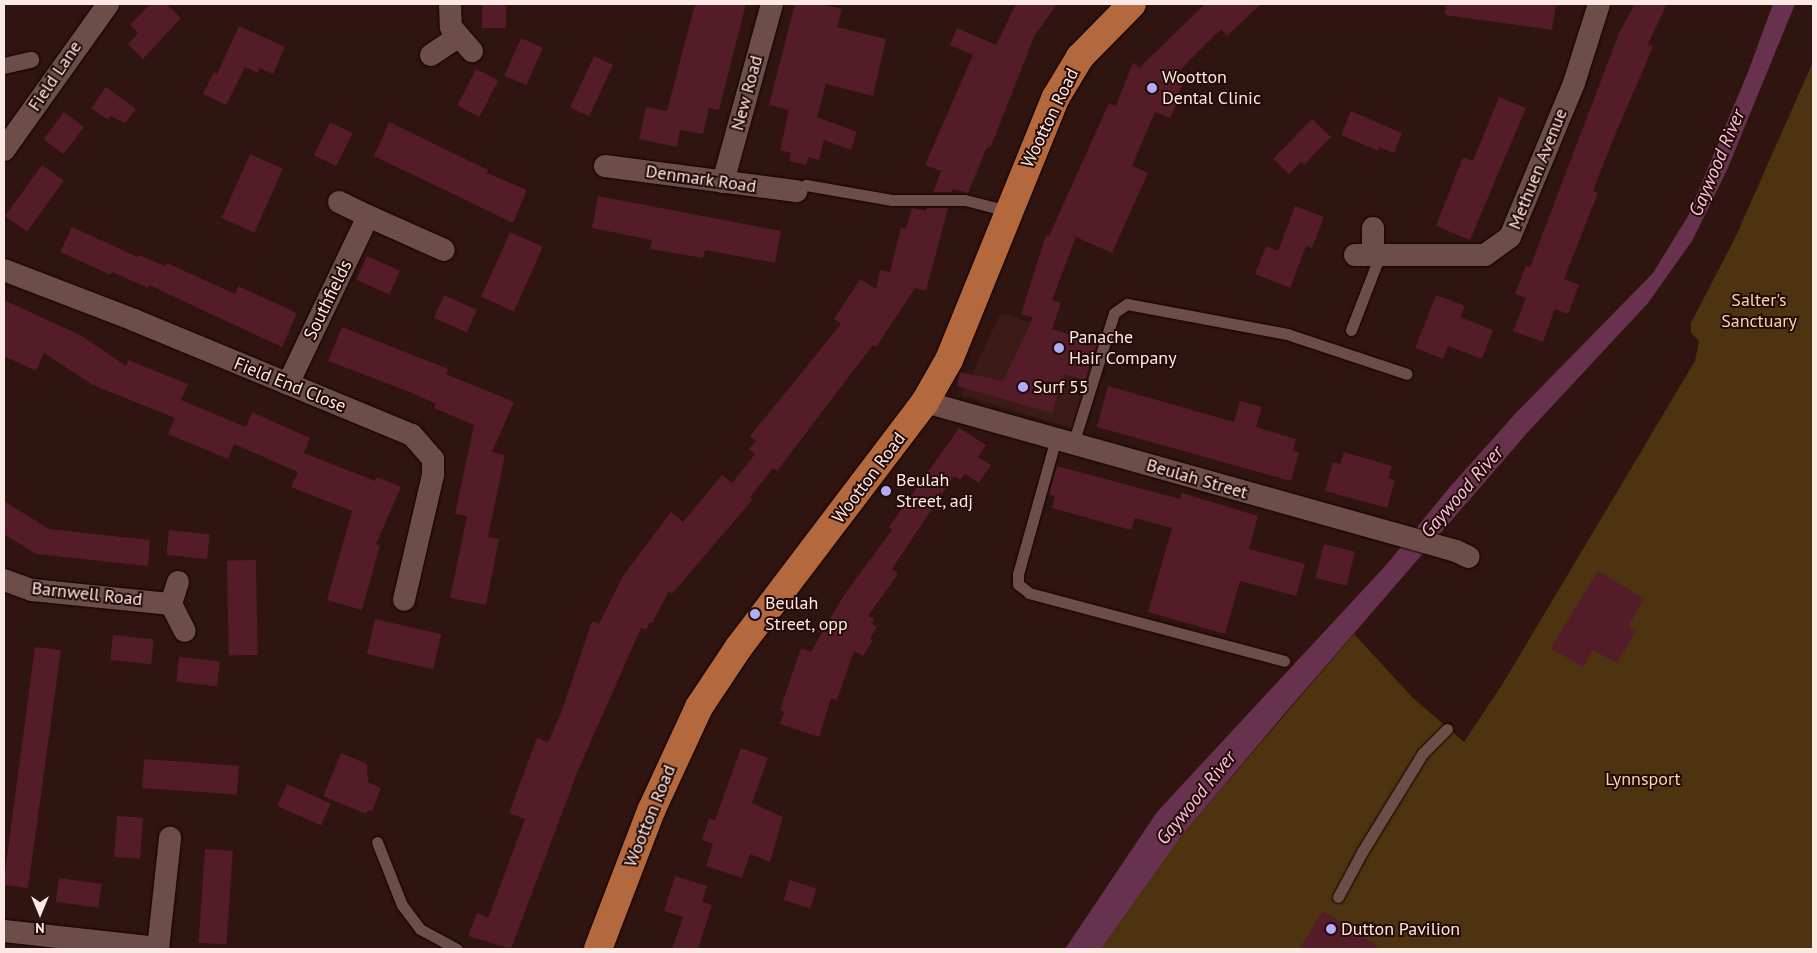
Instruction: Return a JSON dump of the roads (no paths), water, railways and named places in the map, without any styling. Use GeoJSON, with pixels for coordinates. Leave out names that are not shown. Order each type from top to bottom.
{"type":"FeatureCollection","features":[{"type":"Feature","properties":{"kind":"main road","name":"Wootton Road"},"geometry":{"type":"LineString","coordinates":[[598,949],[650,811],[699,707],[739,647],[925,402],[949,360],[1056,96],[1080,57],[1132,4]]}},
{"type":"Feature","properties":{"kind":"street","name":"Field Lane"},"geometry":{"type":"LineString","coordinates":[[4,150],[108,4]]}},
{"type":"Feature","properties":{"kind":"street"},"geometry":{"type":"LineString","coordinates":[[431,55],[465,44],[451,26],[450,4]]}},
{"type":"Feature","properties":{"kind":"street","name":"New Road"},"geometry":{"type":"LineString","coordinates":[[723,182],[772,4]]}},
{"type":"Feature","properties":{"kind":"street","name":"Methuen Avenue"},"geometry":{"type":"LineString","coordinates":[[1369,255],[1485,255],[1497,250],[1510,237],[1574,83],[1599,4]]}},
{"type":"Feature","properties":{"kind":"street"},"geometry":{"type":"LineString","coordinates":[[4,66],[32,60]]}},
{"type":"Feature","properties":{"kind":"street","name":"Denmark Road"},"geometry":{"type":"LineString","coordinates":[[606,166],[796,191]]}},
{"type":"Feature","properties":{"kind":"street"},"geometry":{"type":"LineString","coordinates":[[339,202],[444,250]]}},
{"type":"Feature","properties":{"kind":"street","name":"Southfields"},"geometry":{"type":"LineString","coordinates":[[288,384],[368,216]]}},
{"type":"Feature","properties":{"kind":"street"},"geometry":{"type":"LineString","coordinates":[[1369,255],[1373,228]]}},
{"type":"Feature","properties":{"kind":"street","name":"Field End Close"},"geometry":{"type":"LineString","coordinates":[[4,270],[412,435],[433,459],[404,600]]}},
{"type":"Feature","properties":{"kind":"street","name":"Beulah Street"},"geometry":{"type":"LineString","coordinates":[[925,402],[1462,554]]}},
{"type":"Feature","properties":{"kind":"street","name":"Barnwell Road"},"geometry":{"type":"LineString","coordinates":[[4,580],[32,590],[171,604]]}},
{"type":"Feature","properties":{"kind":"street"},"geometry":{"type":"LineString","coordinates":[[178,582],[171,604],[185,631]]}},
{"type":"Feature","properties":{"kind":"street"},"geometry":{"type":"LineString","coordinates":[[4,931],[158,948],[170,838]]}},
{"type":"Feature","properties":{"kind":"lane"},"geometry":{"type":"LineString","coordinates":[[796,191],[806,185],[892,200],[965,200],[1008,211]]}},
{"type":"Feature","properties":{"kind":"lane"},"geometry":{"type":"LineString","coordinates":[[1351,330],[1369,255]]}},
{"type":"Feature","properties":{"kind":"lane"},"geometry":{"type":"LineString","coordinates":[[1284,661],[1029,593],[1018,584],[1018,574],[1065,441],[1114,313],[1126,304],[1287,334],[1407,374]]}},
{"type":"Feature","properties":{"kind":"lane"},"geometry":{"type":"LineString","coordinates":[[1338,897],[1362,852],[1423,753],[1447,729]]}},
{"type":"Feature","properties":{"kind":"lane"},"geometry":{"type":"LineString","coordinates":[[377,842],[402,905],[420,929],[457,949]]}},
{"type":"Feature","properties":{"kind":"water","name":"Gaywood River"},"geometry":{"type":"Polygon","coordinates":[[[1773,4],[1795,4],[1727,170],[1692,241],[1648,303],[1527,433],[1286,712],[1182,835],[1101,949],[1065,949],[1157,812],[1387,564],[1449,488],[1516,413],[1653,273],[1688,216],[1748,72],[1773,4]]]}},
{"type":"Feature","properties":{"kind":"place","name":"Wootton Dental Clinic"},"geometry":{"type":"Point","coordinates":[1152,88]}},
{"type":"Feature","properties":{"kind":"place","name":"Panache Hair Company"},"geometry":{"type":"Point","coordinates":[1059,348]}},
{"type":"Feature","properties":{"kind":"place","name":"Surf 55"},"geometry":{"type":"Point","coordinates":[1023,387]}},
{"type":"Feature","properties":{"kind":"place","name":"Beulah Street, adj"},"geometry":{"type":"Point","coordinates":[886,491]}},
{"type":"Feature","properties":{"kind":"place","name":"Beulah Street, opp"},"geometry":{"type":"Point","coordinates":[755,614]}},
{"type":"Feature","properties":{"kind":"place","name":"Dutton Pavilion"},"geometry":{"type":"Point","coordinates":[1331,929]}},
{"type":"Feature","properties":{"kind":"park label","name":"Salter's Sanctuary"},"geometry":{"type":"Point","coordinates":[1759,311]}},
{"type":"Feature","properties":{"kind":"park label","name":"Lynnsport"},"geometry":{"type":"Point","coordinates":[1643,779]}}]}
